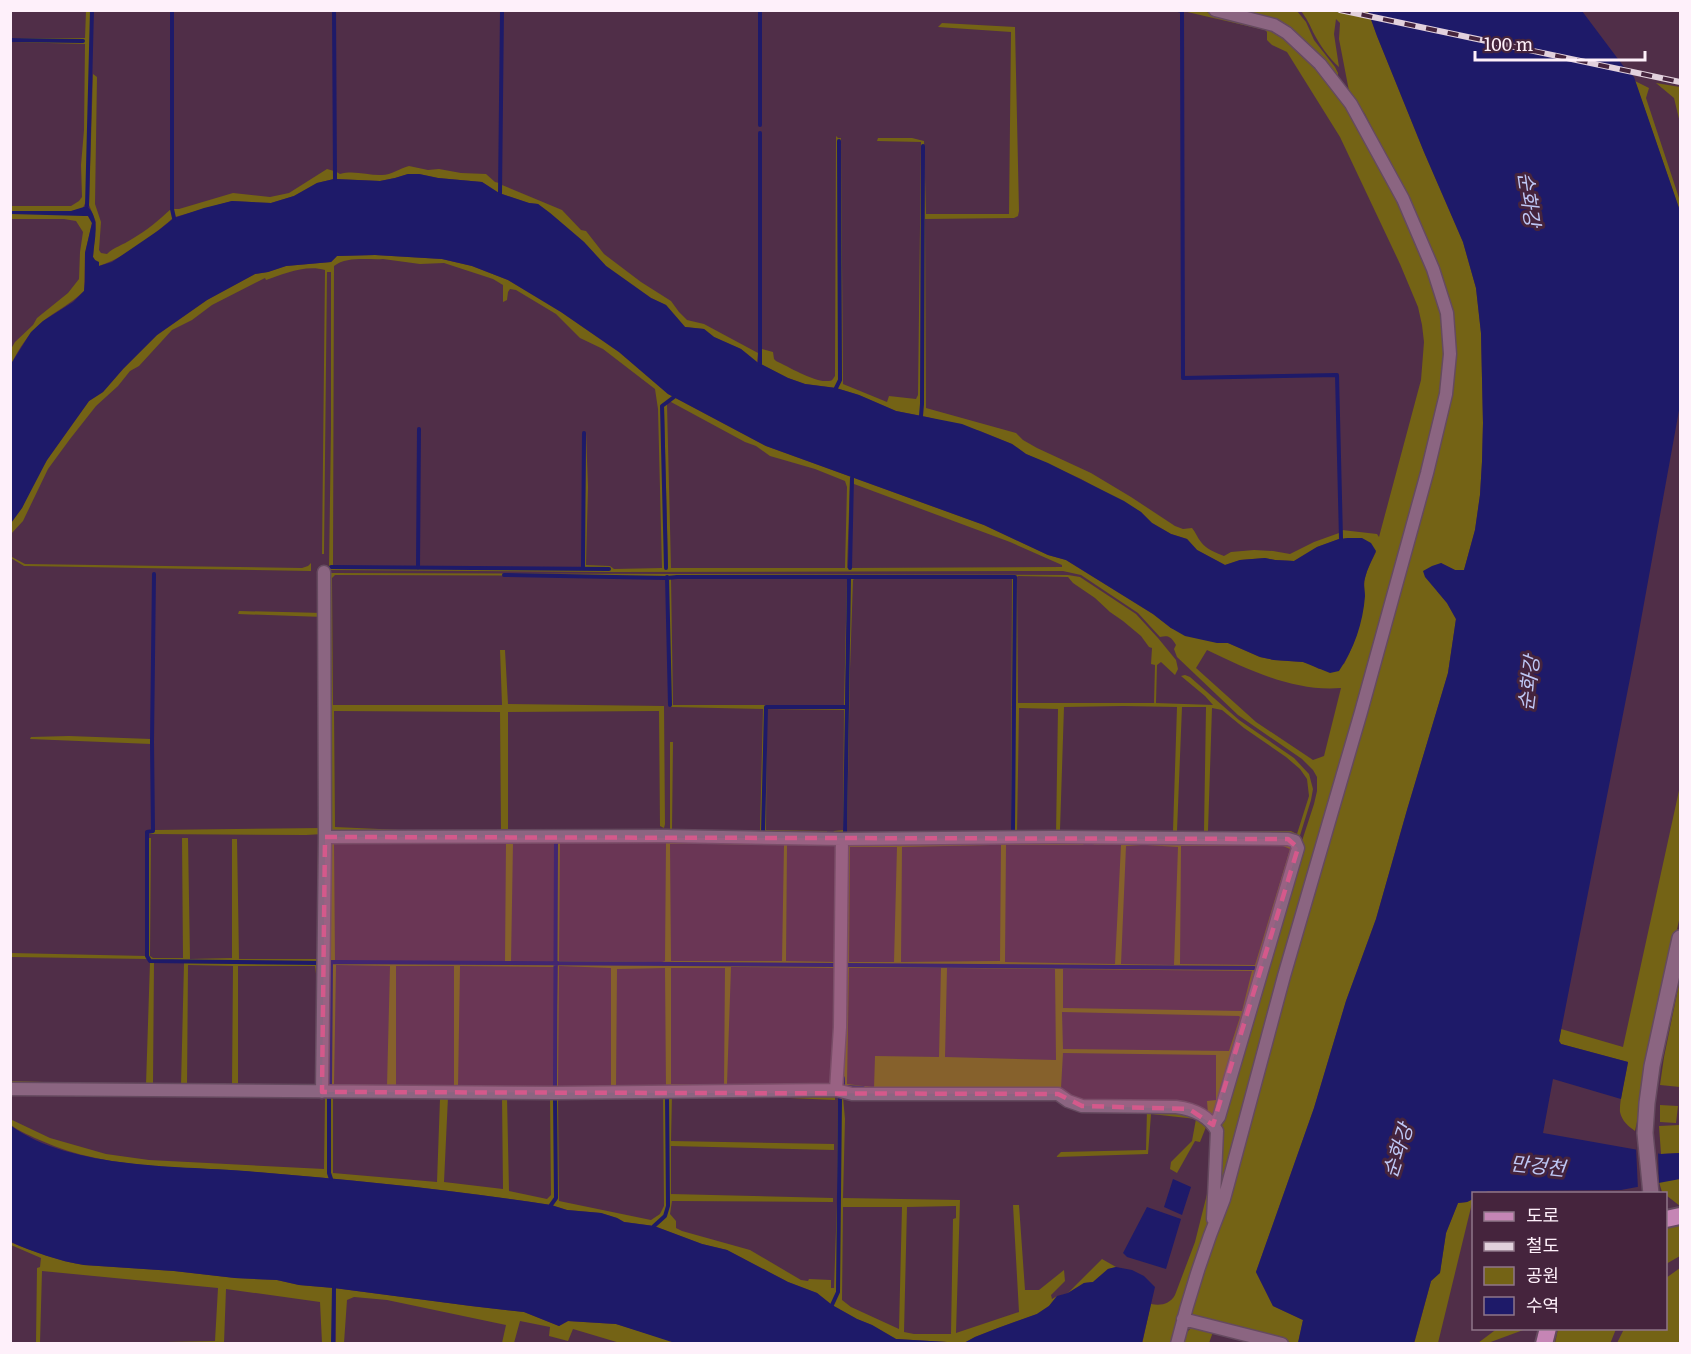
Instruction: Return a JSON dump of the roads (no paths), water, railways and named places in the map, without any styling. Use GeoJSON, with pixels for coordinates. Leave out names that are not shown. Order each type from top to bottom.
{"type":"FeatureCollection","features":[{"type":"Feature","properties":{"kind":"street"},"geometry":{"type":"LineString","coordinates":[[1177,1344],[1212,1227],[1224,1199],[1284,975],[1358,722],[1427,473],[1446,394],[1450,354],[1449,327],[1433,269],[1403,199],[1351,104],[1320,64],[1287,33],[1274,25],[1215,10]]}},
{"type":"Feature","properties":{"kind":"street"},"geometry":{"type":"LineString","coordinates":[[322,1092],[325,837],[324,572]]}},
{"type":"Feature","properties":{"kind":"street"},"geometry":{"type":"LineString","coordinates":[[325,837],[1288,838],[1295,841],[1298,848],[1219,1117],[1213,1125]]}},
{"type":"Feature","properties":{"kind":"street"},"geometry":{"type":"LineString","coordinates":[[836,1090],[840,1027],[842,838]]}},
{"type":"Feature","properties":{"kind":"street"},"geometry":{"type":"LineString","coordinates":[[1651,1192],[1645,1133],[1647,1103],[1652,1066],[1680,938]]}},
{"type":"Feature","properties":{"kind":"street"},"geometry":{"type":"LineString","coordinates":[[10,1089],[567,1093],[836,1090],[852,1094],[1058,1094],[1082,1106],[1189,1108],[1204,1116],[1217,1131],[1212,1227]]}},
{"type":"Feature","properties":{"kind":"street"},"geometry":{"type":"LineString","coordinates":[[1183,1319],[1282,1344]]}},
{"type":"Feature","properties":{"kind":"water"},"geometry":{"type":"Polygon","coordinates":[[[1368,11],[1582,11],[1634,77],[1680,211],[1680,405],[1635,653],[1559,1041],[1561,1044],[1628,1062],[1621,1099],[1553,1079],[1543,1133],[1661,1154],[1680,1153],[1680,1179],[1621,1190],[1472,1192],[1472,1200],[1458,1203],[1446,1233],[1440,1273],[1431,1281],[1414,1343],[1298,1343],[1303,1320],[1273,1306],[1256,1272],[1314,1108],[1346,1001],[1376,919],[1448,673],[1456,619],[1423,571],[1441,563],[1455,570],[1464,570],[1475,530],[1482,462],[1481,333],[1476,288],[1463,242],[1368,11]]]}},
{"type":"Feature","properties":{"kind":"water"},"geometry":{"type":"Polygon","coordinates":[[[408,174],[482,182],[499,193],[538,204],[584,242],[606,266],[651,298],[666,305],[685,327],[704,329],[714,337],[741,349],[757,362],[788,378],[805,384],[836,388],[859,395],[896,411],[962,424],[1012,444],[1026,454],[1124,501],[1141,512],[1152,523],[1171,534],[1187,539],[1197,550],[1225,565],[1240,560],[1265,558],[1294,561],[1317,547],[1339,539],[1362,538],[1371,543],[1376,551],[1364,582],[1365,596],[1362,616],[1349,654],[1339,671],[1330,673],[1303,662],[1260,657],[1228,643],[1185,636],[1066,560],[1048,555],[984,525],[766,446],[668,394],[619,352],[561,312],[508,280],[472,266],[442,259],[375,255],[337,256],[331,262],[286,266],[255,274],[207,300],[157,335],[103,392],[89,401],[47,460],[22,508],[11,523],[11,364],[31,332],[43,321],[73,302],[84,291],[85,253],[92,223],[88,216],[11,214],[11,211],[71,211],[87,206],[94,217],[93,257],[99,262],[99,266],[112,262],[174,218],[204,208],[232,201],[271,203],[294,196],[317,183],[334,179],[380,181],[408,174]]]}},
{"type":"Feature","properties":{"kind":"water"},"geometry":{"type":"Polygon","coordinates":[[[10,1125],[35,1140],[64,1151],[129,1163],[330,1178],[478,1195],[551,1205],[567,1210],[601,1213],[624,1222],[654,1226],[702,1244],[727,1250],[788,1282],[817,1293],[832,1305],[896,1339],[964,1343],[1037,1314],[1049,1306],[1057,1296],[1068,1293],[1084,1283],[1093,1282],[1108,1269],[1116,1267],[1132,1270],[1144,1276],[1155,1287],[1142,1343],[678,1344],[616,1324],[568,1321],[559,1326],[524,1312],[299,1285],[277,1280],[84,1265],[46,1256],[11,1242],[10,1125]]]}},
{"type":"Feature","properties":{"kind":"water"},"geometry":{"type":"Polygon","coordinates":[[[1173,1179],[1191,1187],[1182,1215],[1164,1207],[1173,1179]]]}},
{"type":"Feature","properties":{"kind":"water"},"geometry":{"type":"Polygon","coordinates":[[[1147,1207],[1181,1219],[1166,1269],[1127,1257],[1123,1253],[1147,1207]]]}},
{"type":"Feature","properties":{"kind":"waterway"},"geometry":{"type":"LineString","coordinates":[[87,206],[92,10]]}},
{"type":"Feature","properties":{"kind":"waterway"},"geometry":{"type":"LineString","coordinates":[[172,10],[172,209],[174,218]]}},
{"type":"Feature","properties":{"kind":"waterway"},"geometry":{"type":"LineString","coordinates":[[334,10],[335,179]]}},
{"type":"Feature","properties":{"kind":"waterway"},"geometry":{"type":"LineString","coordinates":[[500,193],[502,10]]}},
{"type":"Feature","properties":{"kind":"waterway"},"geometry":{"type":"LineString","coordinates":[[760,10],[760,125]]}},
{"type":"Feature","properties":{"kind":"waterway"},"geometry":{"type":"LineString","coordinates":[[1178,10],[1182,11],[1183,378],[1337,375],[1341,539]]}},
{"type":"Feature","properties":{"kind":"waterway"},"geometry":{"type":"LineString","coordinates":[[10,40],[83,41]]}},
{"type":"Feature","properties":{"kind":"waterway"},"geometry":{"type":"LineString","coordinates":[[760,133],[760,364]]}},
{"type":"Feature","properties":{"kind":"waterway"},"geometry":{"type":"LineString","coordinates":[[836,388],[840,380],[839,141]]}},
{"type":"Feature","properties":{"kind":"waterway"},"geometry":{"type":"LineString","coordinates":[[921,416],[923,146]]}},
{"type":"Feature","properties":{"kind":"waterway"},"geometry":{"type":"LineString","coordinates":[[666,568],[662,406],[674,397]]}},
{"type":"Feature","properties":{"kind":"waterway"},"geometry":{"type":"LineString","coordinates":[[418,568],[419,429]]}},
{"type":"Feature","properties":{"kind":"waterway"},"geometry":{"type":"LineString","coordinates":[[583,568],[584,433]]}},
{"type":"Feature","properties":{"kind":"waterway"},"geometry":{"type":"LineString","coordinates":[[850,568],[852,478]]}},
{"type":"Feature","properties":{"kind":"waterway"},"geometry":{"type":"LineString","coordinates":[[331,567],[609,569]]}},
{"type":"Feature","properties":{"kind":"waterway"},"geometry":{"type":"LineString","coordinates":[[154,574],[153,831],[147,832],[147,956],[150,961],[320,963]]}},
{"type":"Feature","properties":{"kind":"waterway"},"geometry":{"type":"LineString","coordinates":[[504,575],[667,578],[1015,577],[1013,832]]}},
{"type":"Feature","properties":{"kind":"waterway"},"geometry":{"type":"LineString","coordinates":[[667,577],[670,705]]}},
{"type":"Feature","properties":{"kind":"waterway"},"geometry":{"type":"LineString","coordinates":[[845,833],[849,577]]}},
{"type":"Feature","properties":{"kind":"waterway"},"geometry":{"type":"LineString","coordinates":[[763,833],[766,707],[846,707]]}},
{"type":"Feature","properties":{"kind":"waterway"},"geometry":{"type":"LineString","coordinates":[[555,1087],[556,840]]}},
{"type":"Feature","properties":{"kind":"waterway"},"geometry":{"type":"LineString","coordinates":[[330,1085],[331,962],[837,965]]}},
{"type":"Feature","properties":{"kind":"waterway"},"geometry":{"type":"LineString","coordinates":[[844,965],[1254,968]]}},
{"type":"Feature","properties":{"kind":"waterway"},"geometry":{"type":"LineString","coordinates":[[843,1078],[843,1087],[863,1088]]}},
{"type":"Feature","properties":{"kind":"waterway"},"geometry":{"type":"LineString","coordinates":[[654,1226],[665,1216],[668,1206],[667,1095]]}},
{"type":"Feature","properties":{"kind":"waterway"},"geometry":{"type":"LineString","coordinates":[[329,1096],[329,1173],[331,1179]]}},
{"type":"Feature","properties":{"kind":"waterway"},"geometry":{"type":"LineString","coordinates":[[551,1205],[556,1198],[555,1097]]}},
{"type":"Feature","properties":{"kind":"waterway"},"geometry":{"type":"LineString","coordinates":[[832,1305],[838,1292],[840,1098]]}},
{"type":"Feature","properties":{"kind":"waterway"},"geometry":{"type":"LineString","coordinates":[[333,1344],[334,1288]]}},
{"type":"Feature","properties":{"kind":"railway"},"geometry":{"type":"LineString","coordinates":[[1340,10],[1680,82]]}},
{"type":"Feature","properties":{"kind":"water label","name":"순화강"},"geometry":{"type":"Point","coordinates":[1531,199]}},
{"type":"Feature","properties":{"kind":"water label","name":"순화강"},"geometry":{"type":"Point","coordinates":[1527,683]}},
{"type":"Feature","properties":{"kind":"water label","name":"순화강"},"geometry":{"type":"Point","coordinates":[1396,1150]}},
{"type":"Feature","properties":{"kind":"water label","name":"만겅천"},"geometry":{"type":"Point","coordinates":[1538,1164]}}]}
